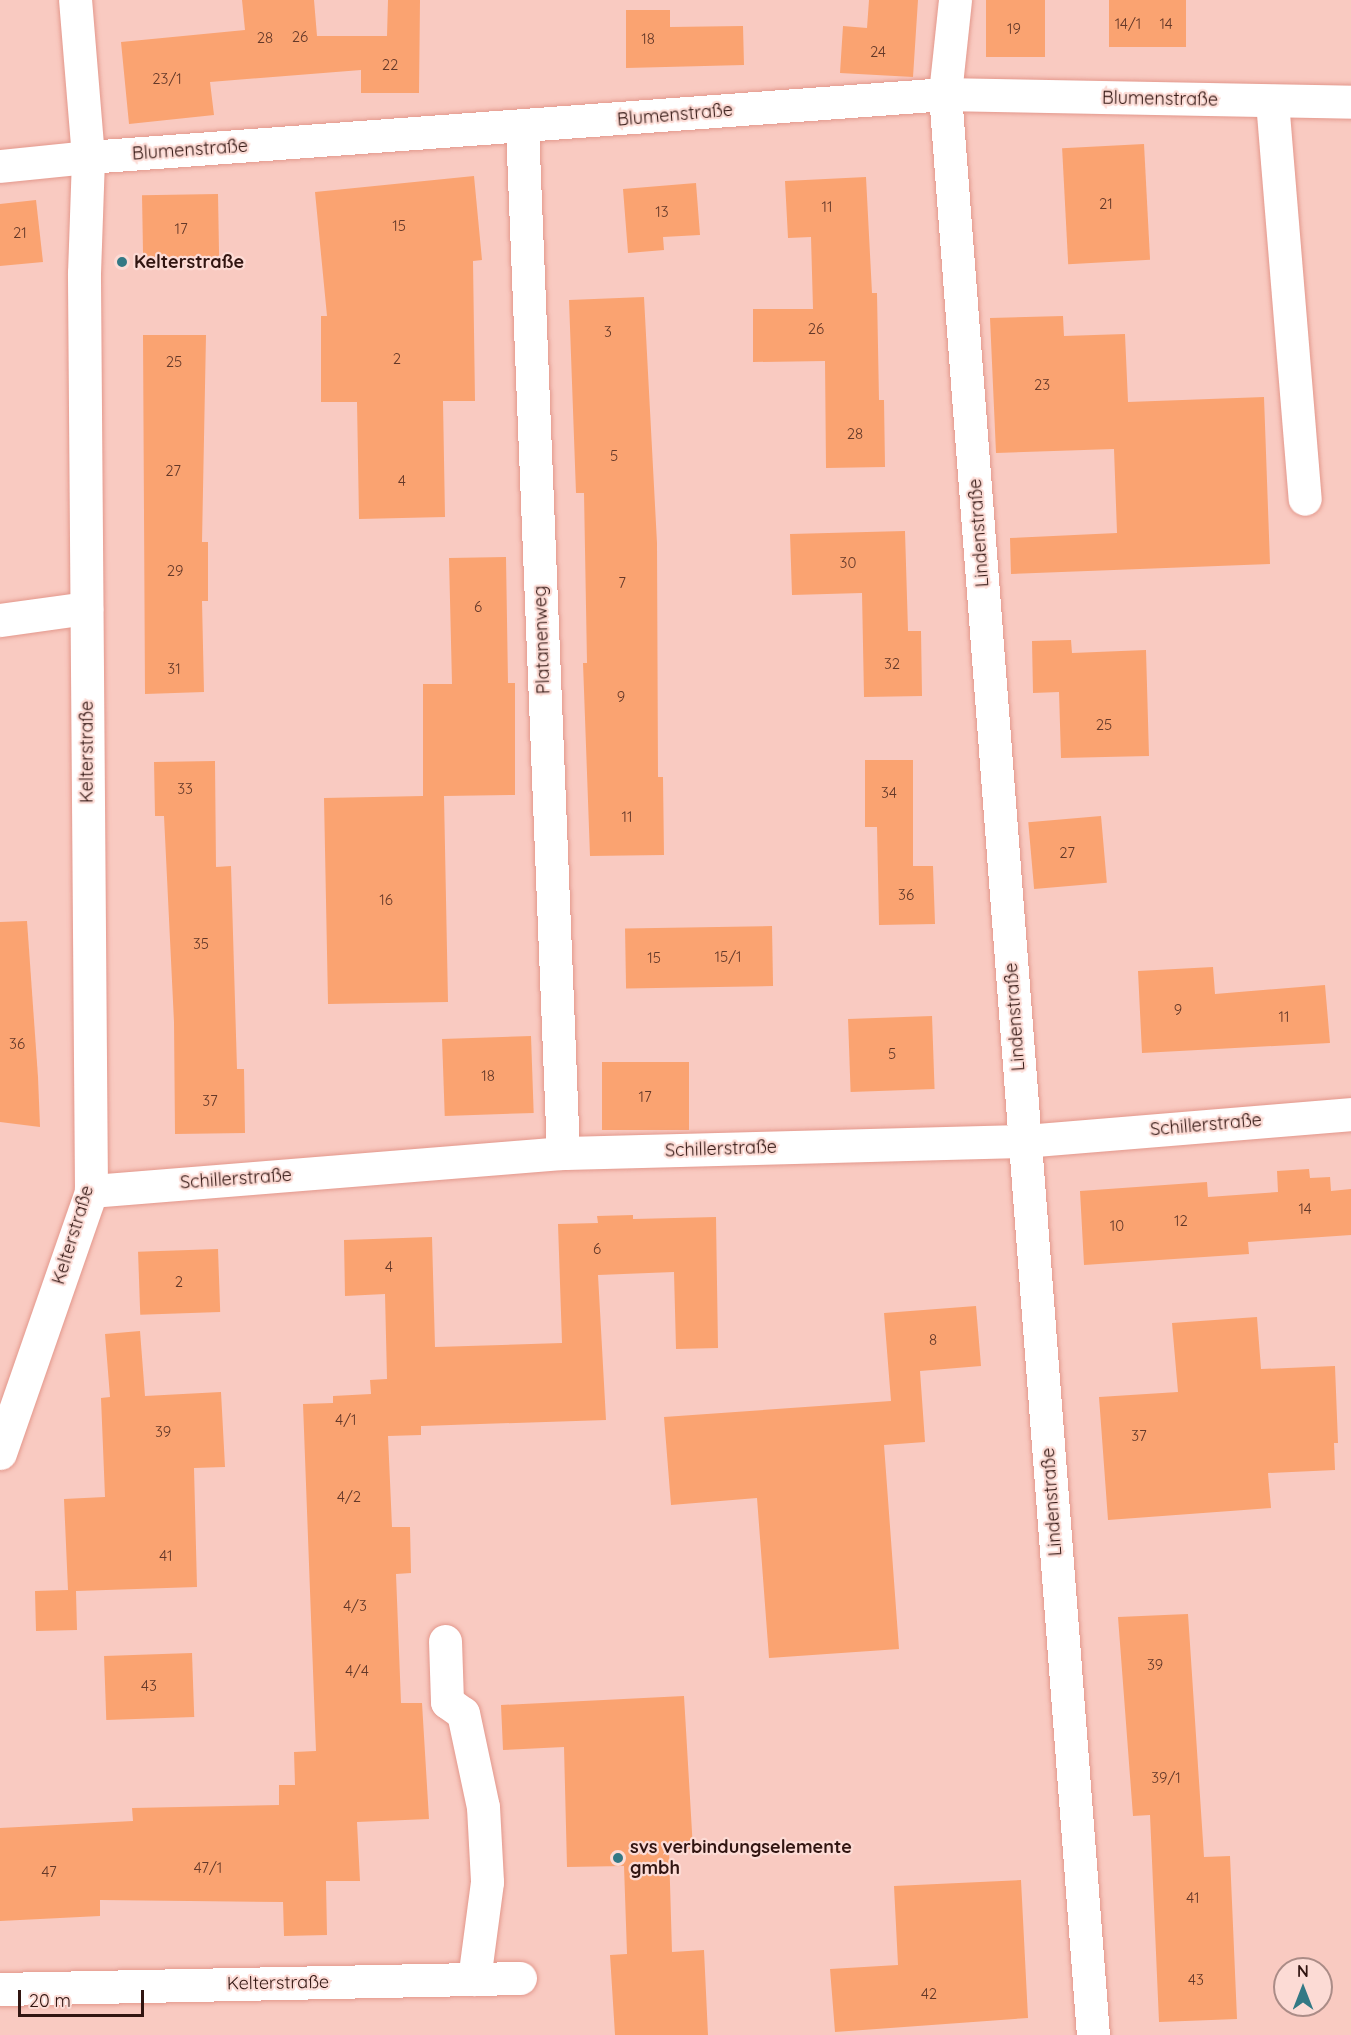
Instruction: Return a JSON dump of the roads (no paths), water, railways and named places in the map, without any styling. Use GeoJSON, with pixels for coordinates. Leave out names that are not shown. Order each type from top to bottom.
{"type":"FeatureCollection","features":[{"type":"Feature","properties":{"kind":"street","name":"Kelterstraße"},"geometry":{"type":"LineString","coordinates":[[0,1453],[91,1191],[84,273],[88,157],[75,0]]}},
{"type":"Feature","properties":{"kind":"street","name":"Lindenstraße"},"geometry":{"type":"LineString","coordinates":[[955,0],[945,94],[1093,2035]]}},
{"type":"Feature","properties":{"kind":"street","name":"Blumenstraße"},"geometry":{"type":"LineString","coordinates":[[0,166],[88,157],[522,127],[945,94],[1351,102]]}},
{"type":"Feature","properties":{"kind":"street"},"geometry":{"type":"LineString","coordinates":[[1272,101],[1305,499]]}},
{"type":"Feature","properties":{"kind":"street","name":"Platanenweg"},"geometry":{"type":"LineString","coordinates":[[522,127],[563,1153]]}},
{"type":"Feature","properties":{"kind":"street"},"geometry":{"type":"LineString","coordinates":[[0,620],[86,608]]}},
{"type":"Feature","properties":{"kind":"street","name":"Schillerstraße"},"geometry":{"type":"LineString","coordinates":[[91,1191],[563,1153],[1024,1141],[1351,1114]]}},
{"type":"Feature","properties":{"kind":"street"},"geometry":{"type":"LineString","coordinates":[[445,1641],[447,1702],[463,1713],[483,1807],[487,1882],[474,1979]]}},
{"type":"Feature","properties":{"kind":"street","name":"Kelterstraße"},"geometry":{"type":"LineString","coordinates":[[0,1989],[520,1978]]}},
{"type":"Feature","properties":{"kind":"place","name":"Kelterstraße"},"geometry":{"type":"Point","coordinates":[122,262]}},
{"type":"Feature","properties":{"kind":"place","name":"svs verbindungselemente gmbh"},"geometry":{"type":"Point","coordinates":[618,1858]}}]}
